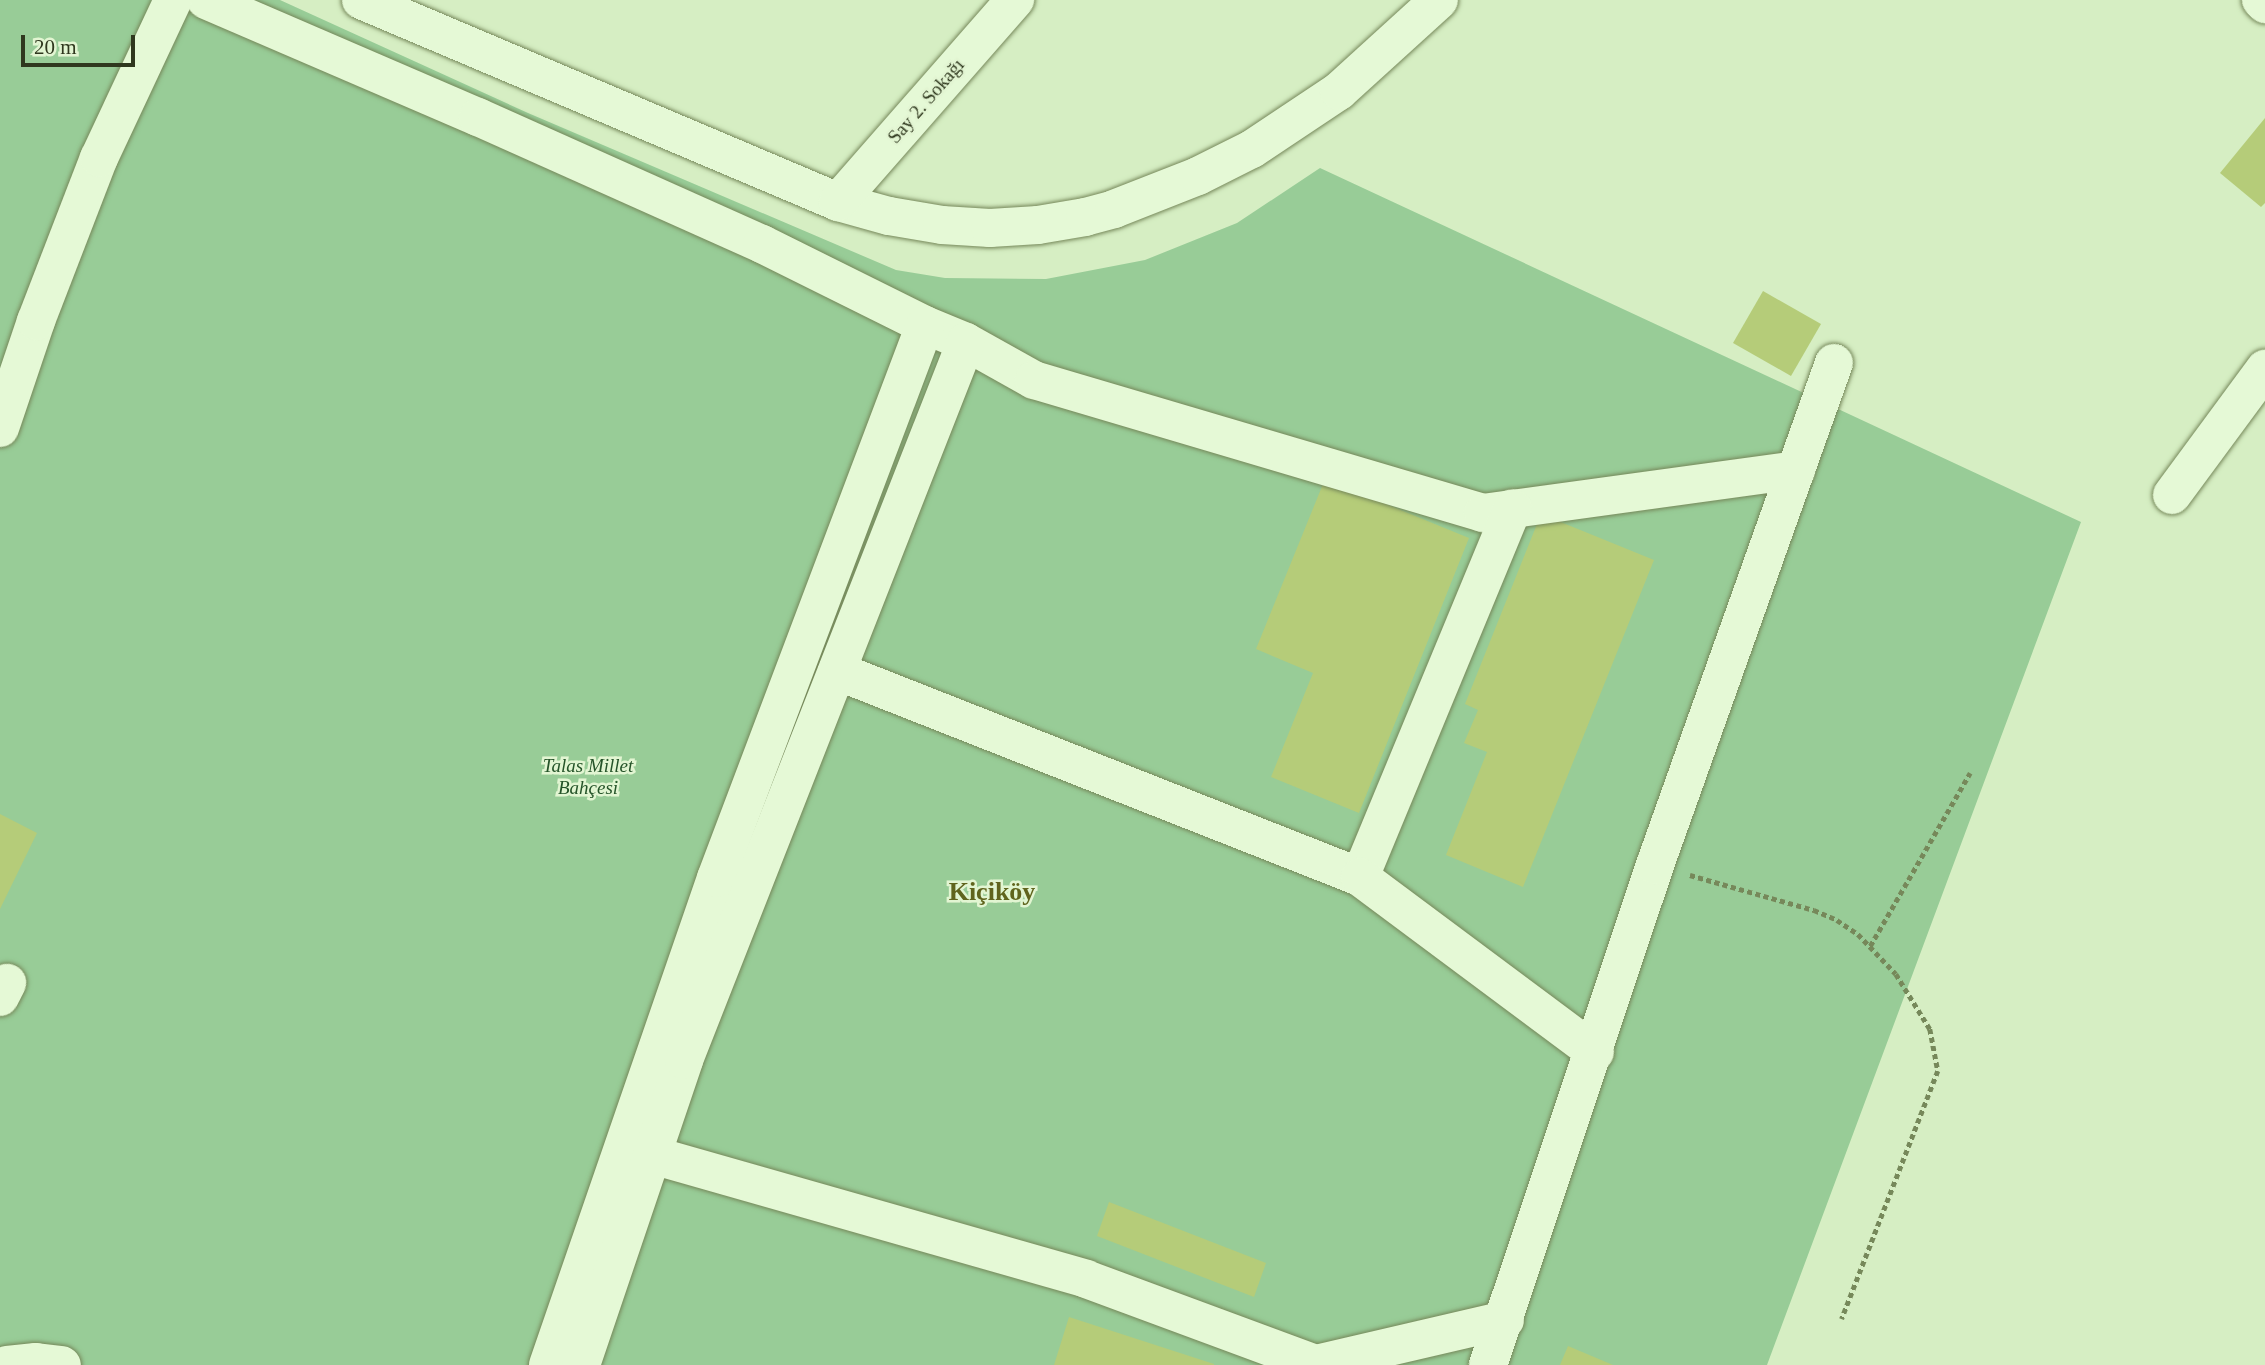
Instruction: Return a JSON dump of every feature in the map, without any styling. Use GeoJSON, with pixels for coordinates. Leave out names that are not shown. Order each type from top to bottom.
{"type":"FeatureCollection","features":[{"type":"Feature","properties":{"kind":"street"},"geometry":{"type":"LineString","coordinates":[[0,428],[36,321],[99,158],[173,0]]}},
{"type":"Feature","properties":{"kind":"street"},"geometry":{"type":"LineString","coordinates":[[206,0],[749,238],[925,325],[966,342],[1034,380],[1483,513],[1796,470]]}},
{"type":"Feature","properties":{"kind":"street"},"geometry":{"type":"LineString","coordinates":[[361,0],[838,202],[889,216],[942,225],[990,228],[1038,225],[1114,209],[1198,176],[1297,121],[1379,58],[1440,0]]}},
{"type":"Feature","properties":{"kind":"street","name":"Say 2. Sokağı"},"geometry":{"type":"LineString","coordinates":[[838,202],[1015,0]]}},
{"type":"Feature","properties":{"kind":"street"},"geometry":{"type":"LineString","coordinates":[[2261,0],[2265,4]]}},
{"type":"Feature","properties":{"kind":"street"},"geometry":{"type":"LineString","coordinates":[[548,1365],[716,878],[925,325]]}},
{"type":"Feature","properties":{"kind":"street"},"geometry":{"type":"LineString","coordinates":[[581,1365],[684,1060],[966,342]]}},
{"type":"Feature","properties":{"kind":"street"},"geometry":{"type":"LineString","coordinates":[[1488,1365],[1595,1052],[1655,865],[1834,363]]}},
{"type":"Feature","properties":{"kind":"street"},"geometry":{"type":"LineString","coordinates":[[2172,495],[2265,369]]}},
{"type":"Feature","properties":{"kind":"street"},"geometry":{"type":"LineString","coordinates":[[1360,877],[1513,508]]}},
{"type":"Feature","properties":{"kind":"street"},"geometry":{"type":"LineString","coordinates":[[837,671],[1360,877],[1595,1052]]}},
{"type":"Feature","properties":{"kind":"street"},"geometry":{"type":"LineString","coordinates":[[652,1156],[1087,1279],[1316,1364],[1505,1320]]}},
{"type":"Feature","properties":{"kind":"street"},"geometry":{"type":"LineString","coordinates":[[7,1365],[62,1365]]}},
{"type":"Feature","properties":{"kind":"path"},"geometry":{"type":"LineString","coordinates":[[1870,946],[1970,773]]}},
{"type":"Feature","properties":{"kind":"path"},"geometry":{"type":"LineString","coordinates":[[1655,865],[1814,910],[1837,920],[1870,946],[1896,974],[1921,1012],[1936,1047],[1938,1071],[1842,1319]]}},
{"type":"Feature","properties":{"kind":"green space","name":"Talas Millet Bahçesi"},"geometry":{"type":"Polygon","coordinates":[[[0,0],[280,0],[528,113],[896,270],[945,278],[1046,279],[1145,260],[1237,223],[1320,168],[2081,522],[1767,1365],[0,1365],[0,0]]]}},
{"type":"Feature","properties":{"kind":"building"},"geometry":{"type":"Polygon","coordinates":[[[2265,118],[2265,203],[2261,207],[2220,173],[2265,118]]]}},
{"type":"Feature","properties":{"kind":"building"},"geometry":{"type":"Polygon","coordinates":[[[1763,291],[1821,324],[1791,376],[1733,343],[1763,291]]]}},
{"type":"Feature","properties":{"kind":"building"},"geometry":{"type":"Polygon","coordinates":[[[1325,479],[1469,538],[1359,813],[1271,777],[1313,673],[1256,649],[1325,479]]]}},
{"type":"Feature","properties":{"kind":"building"},"geometry":{"type":"Polygon","coordinates":[[[1541,514],[1654,560],[1523,887],[1446,855],[1487,752],[1464,743],[1478,710],[1465,704],[1541,514]]]}},
{"type":"Feature","properties":{"kind":"building"},"geometry":{"type":"Polygon","coordinates":[[[0,814],[37,833],[0,909],[0,814]]]}},
{"type":"Feature","properties":{"kind":"building"},"geometry":{"type":"Polygon","coordinates":[[[1109,1202],[1266,1263],[1254,1297],[1097,1236],[1109,1202]]]}},
{"type":"Feature","properties":{"kind":"building"},"geometry":{"type":"Polygon","coordinates":[[[1069,1317],[1214,1364],[1214,1365],[1054,1365],[1069,1317]]]}},
{"type":"Feature","properties":{"kind":"building"},"geometry":{"type":"Polygon","coordinates":[[[1568,1346],[1613,1365],[1560,1365],[1568,1346]]]}},
{"type":"Feature","properties":{"kind":"district","name":"Kiçiköy"},"geometry":{"type":"Point","coordinates":[992,892]}}]}
